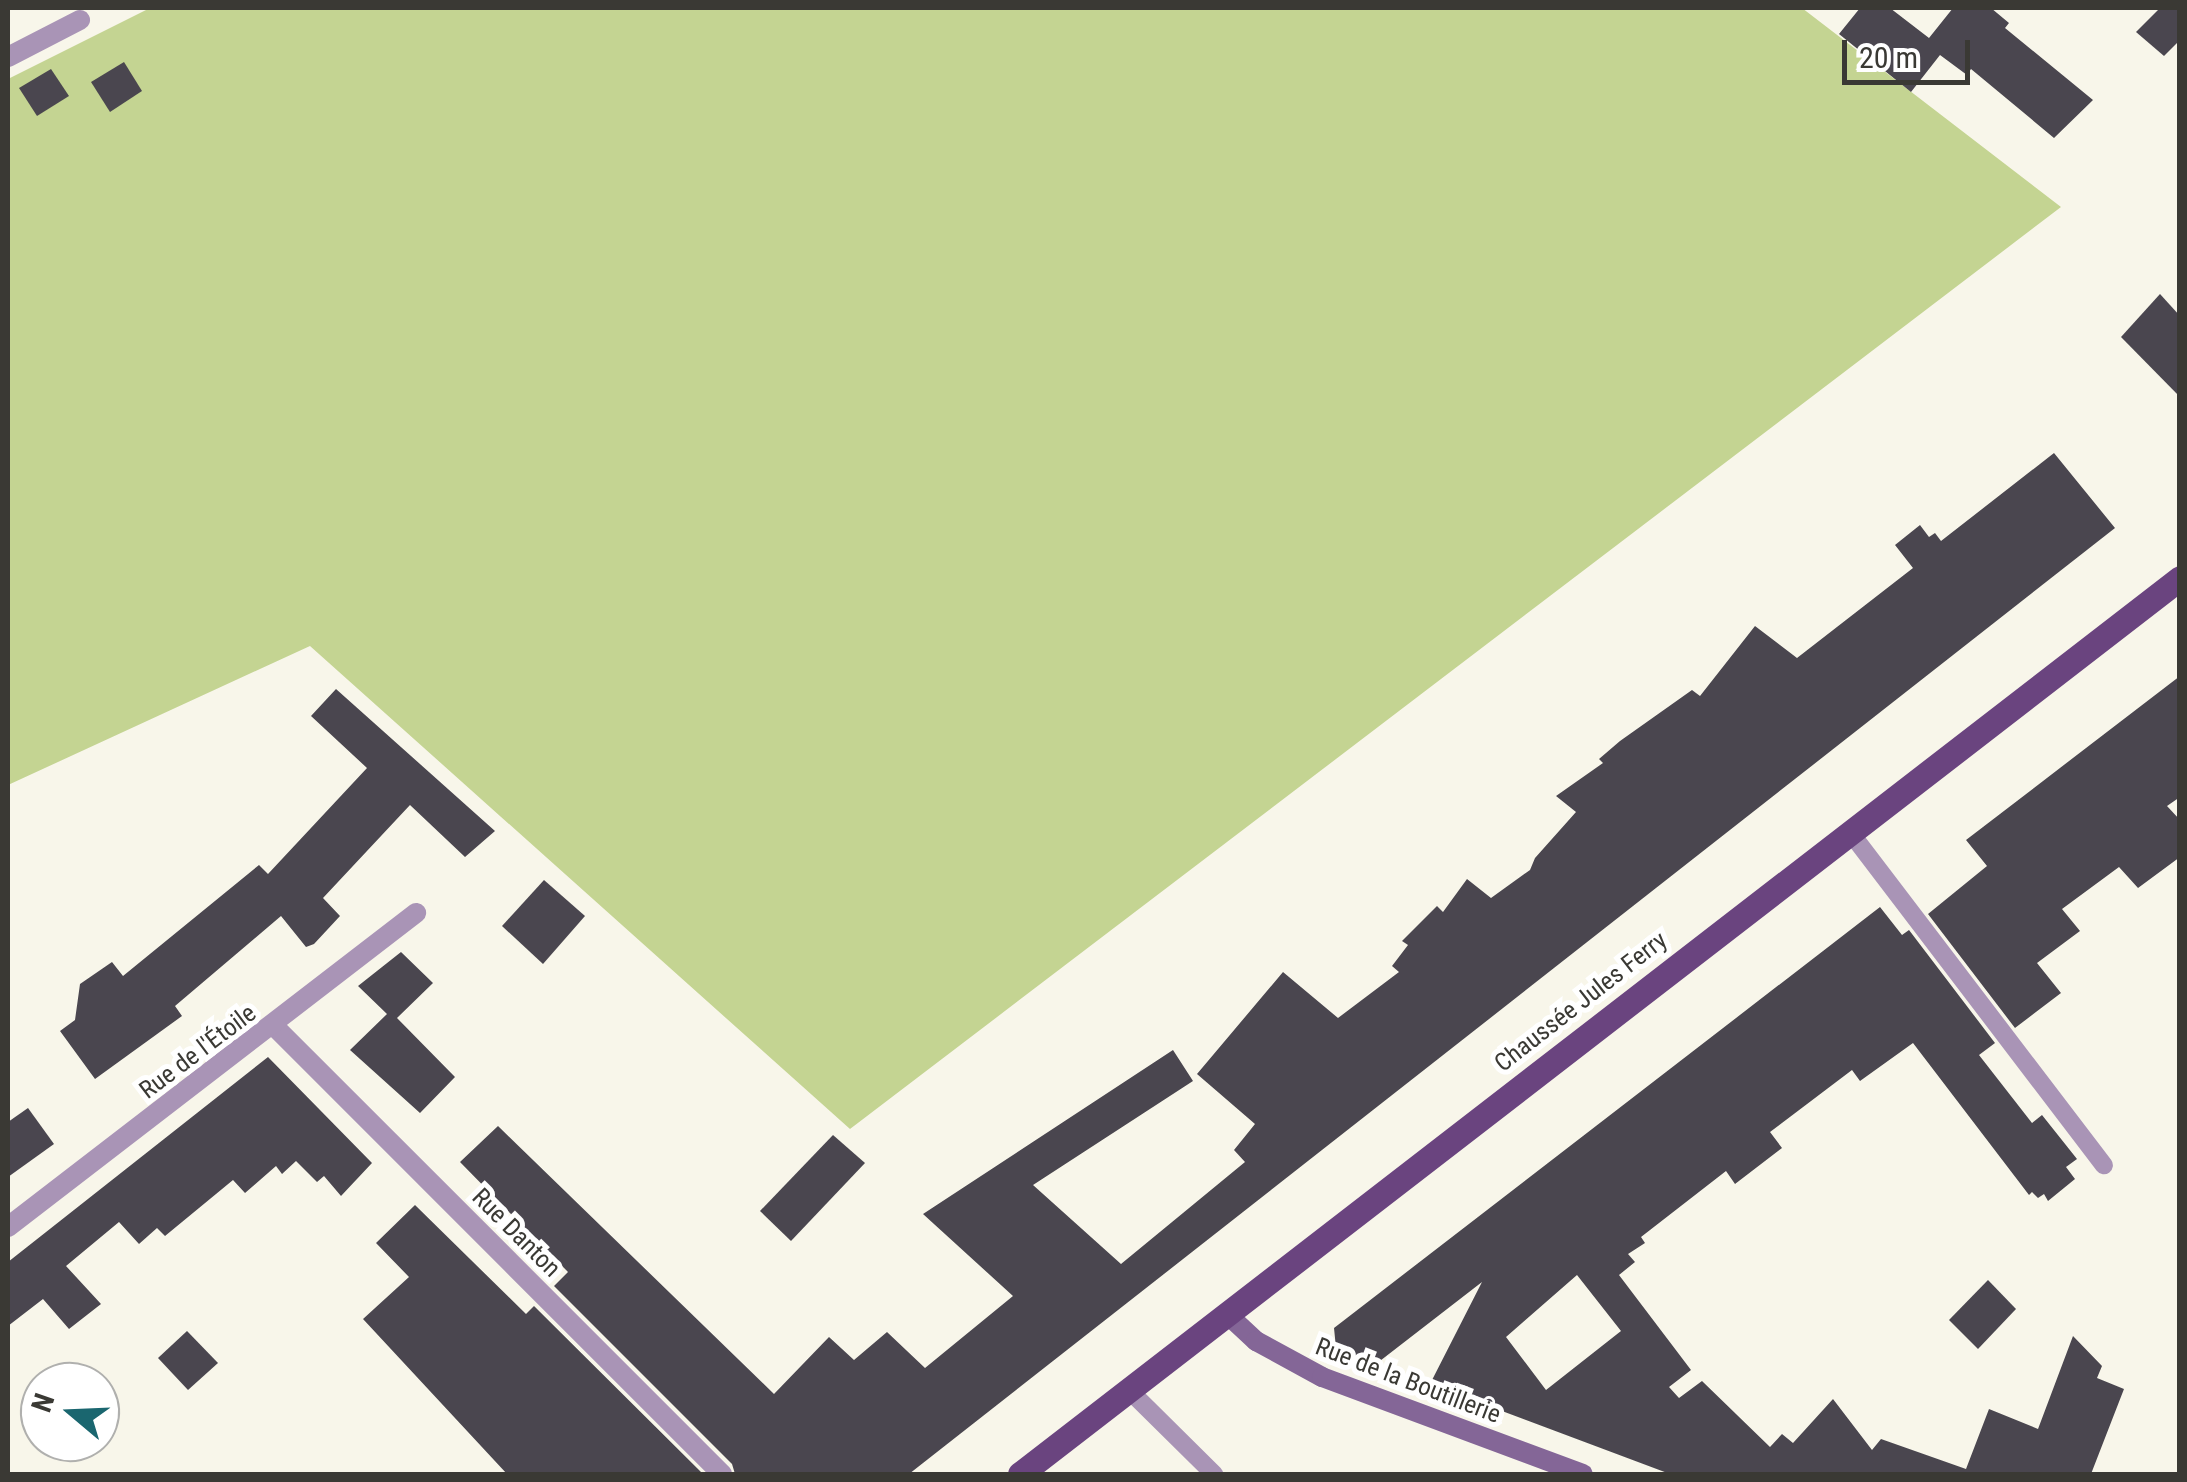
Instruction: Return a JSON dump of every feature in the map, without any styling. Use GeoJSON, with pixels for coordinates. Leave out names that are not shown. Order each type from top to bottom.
{"type":"FeatureCollection","features":[{"type":"Feature","properties":{"kind":"main road","name":"Chaussée Jules Ferry"},"geometry":{"type":"LineString","coordinates":[[1020,1474],[2180,578]]}},
{"type":"Feature","properties":{"kind":"street"},"geometry":{"type":"LineString","coordinates":[[8,57],[80,20]]}},
{"type":"Feature","properties":{"kind":"street","name":"Rue de l'Étoile"},"geometry":{"type":"LineString","coordinates":[[8,1227],[416,913]]}},
{"type":"Feature","properties":{"kind":"street","name":"Rue Danton"},"geometry":{"type":"LineString","coordinates":[[274,1026],[722,1474]]}},
{"type":"Feature","properties":{"kind":"street","name":"Rue de la Boutillerie"},"geometry":{"type":"LineString","coordinates":[[1227,1314],[1256,1342],[1322,1377],[1582,1474]]}},
{"type":"Feature","properties":{"kind":"lane"},"geometry":{"type":"LineString","coordinates":[[1850,832],[2104,1165]]}},
{"type":"Feature","properties":{"kind":"lane"},"geometry":{"type":"LineString","coordinates":[[1129,1390],[1214,1474]]}},
{"type":"Feature","properties":{"kind":"green space"},"geometry":{"type":"Polygon","coordinates":[[[150,8],[1802,8],[2061,207],[850,1129],[310,646],[8,785],[8,79],[150,8]]]}},
{"type":"Feature","properties":{"kind":"building"},"geometry":{"type":"Polygon","coordinates":[[[1860,8],[1890,8],[1929,38],[1953,8],[1991,8],[2009,23],[2005,28],[2093,100],[2054,138],[1971,69],[1967,75],[1940,55],[1911,92],[1839,34],[1860,8]]]}},
{"type":"Feature","properties":{"kind":"building"},"geometry":{"type":"Polygon","coordinates":[[[2160,8],[2180,8],[2180,40],[2164,56],[2136,32],[2160,8]]]}},
{"type":"Feature","properties":{"kind":"building"},"geometry":{"type":"Polygon","coordinates":[[[124,62],[142,91],[110,112],[91,82],[124,62]]]}},
{"type":"Feature","properties":{"kind":"building"},"geometry":{"type":"Polygon","coordinates":[[[51,69],[69,96],[37,116],[19,88],[51,69]]]}},
{"type":"Feature","properties":{"kind":"building"},"geometry":{"type":"Polygon","coordinates":[[[2160,294],[2180,316],[2180,397],[2121,337],[2160,294]]]}},
{"type":"Feature","properties":{"kind":"building"},"geometry":{"type":"Polygon","coordinates":[[[2054,453],[2115,528],[909,1474],[735,1474],[732,1464],[554,1286],[568,1272],[460,1162],[498,1126],[774,1394],[829,1337],[854,1360],[887,1332],[925,1368],[1013,1296],[923,1214],[1173,1050],[1193,1081],[1033,1185],[1121,1264],[1245,1162],[1234,1150],[1255,1124],[1197,1074],[1283,972],[1338,1018],[1399,972],[1392,966],[1408,945],[1402,941],[1437,906],[1443,912],[1467,879],[1491,898],[1530,870],[1535,858],[1576,812],[1556,796],[1603,763],[1599,759],[1620,741],[1692,690],[1700,696],[1755,626],[1797,658],[1913,568],[1895,545],[1920,525],[1929,537],[1935,533],[1941,541],[2054,453]]]}},
{"type":"Feature","properties":{"kind":"building"},"geometry":{"type":"Polygon","coordinates":[[[2180,676],[2180,797],[2167,806],[2180,820],[2180,857],[2138,888],[2119,867],[2062,909],[2080,931],[2037,963],[2061,993],[2015,1028],[1928,914],[1987,866],[1966,840],[2180,676]]]}},
{"type":"Feature","properties":{"kind":"building"},"geometry":{"type":"Polygon","coordinates":[[[336,689],[495,831],[465,857],[410,805],[323,898],[340,916],[314,944],[306,947],[281,916],[175,1006],[182,1016],[95,1079],[60,1031],[75,1020],[80,984],[112,962],[123,976],[259,865],[268,874],[367,768],[311,716],[336,689]]]}},
{"type":"Feature","properties":{"kind":"building"},"geometry":{"type":"Polygon","coordinates":[[[544,880],[585,916],[543,964],[502,926],[544,880]]]}},
{"type":"Feature","properties":{"kind":"building"},"geometry":{"type":"Polygon","coordinates":[[[1880,907],[1902,935],[1909,930],[1995,1043],[1979,1055],[2032,1123],[2042,1115],[2077,1159],[2066,1167],[2075,1179],[2048,1201],[2044,1194],[2038,1198],[2032,1192],[2029,1195],[1913,1043],[1860,1081],[1852,1070],[1770,1132],[1782,1148],[1735,1184],[1726,1171],[1641,1237],[1645,1243],[1628,1254],[1635,1262],[1619,1275],[1691,1370],[1669,1387],[1679,1398],[1702,1381],[1770,1447],[1782,1434],[1793,1443],[1833,1399],[1872,1450],[1881,1439],[1966,1469],[1989,1409],[2038,1429],[2073,1336],[2102,1366],[2097,1378],[2124,1389],[2091,1474],[1670,1474],[1430,1384],[1482,1282],[1376,1364],[1336,1348],[1334,1328],[1880,907]],[[1577,1275],[1506,1337],[1546,1390],[1621,1331],[1577,1275]]]}},
{"type":"Feature","properties":{"kind":"building"},"geometry":{"type":"Polygon","coordinates":[[[401,952],[433,983],[397,1018],[455,1077],[420,1113],[350,1050],[387,1014],[358,986],[401,952]]]}},
{"type":"Feature","properties":{"kind":"building"},"geometry":{"type":"Polygon","coordinates":[[[268,1057],[372,1163],[341,1196],[324,1176],[317,1182],[296,1161],[282,1174],[276,1166],[245,1193],[233,1180],[165,1236],[157,1228],[139,1244],[119,1222],[66,1266],[101,1304],[69,1329],[43,1299],[8,1326],[8,1262],[268,1057]]]}},
{"type":"Feature","properties":{"kind":"building"},"geometry":{"type":"Polygon","coordinates":[[[28,1108],[54,1144],[8,1177],[8,1122],[28,1108]]]}},
{"type":"Feature","properties":{"kind":"building"},"geometry":{"type":"Polygon","coordinates":[[[833,1135],[865,1163],[791,1241],[760,1211],[833,1135]]]}},
{"type":"Feature","properties":{"kind":"building"},"geometry":{"type":"Polygon","coordinates":[[[415,1205],[526,1314],[534,1306],[703,1474],[507,1474],[363,1319],[409,1277],[376,1243],[415,1205]]]}},
{"type":"Feature","properties":{"kind":"building"},"geometry":{"type":"Polygon","coordinates":[[[1988,1280],[2016,1309],[1978,1349],[1949,1320],[1988,1280]]]}},
{"type":"Feature","properties":{"kind":"building"},"geometry":{"type":"Polygon","coordinates":[[[187,1331],[218,1363],[188,1390],[158,1358],[187,1331]]]}}]}
